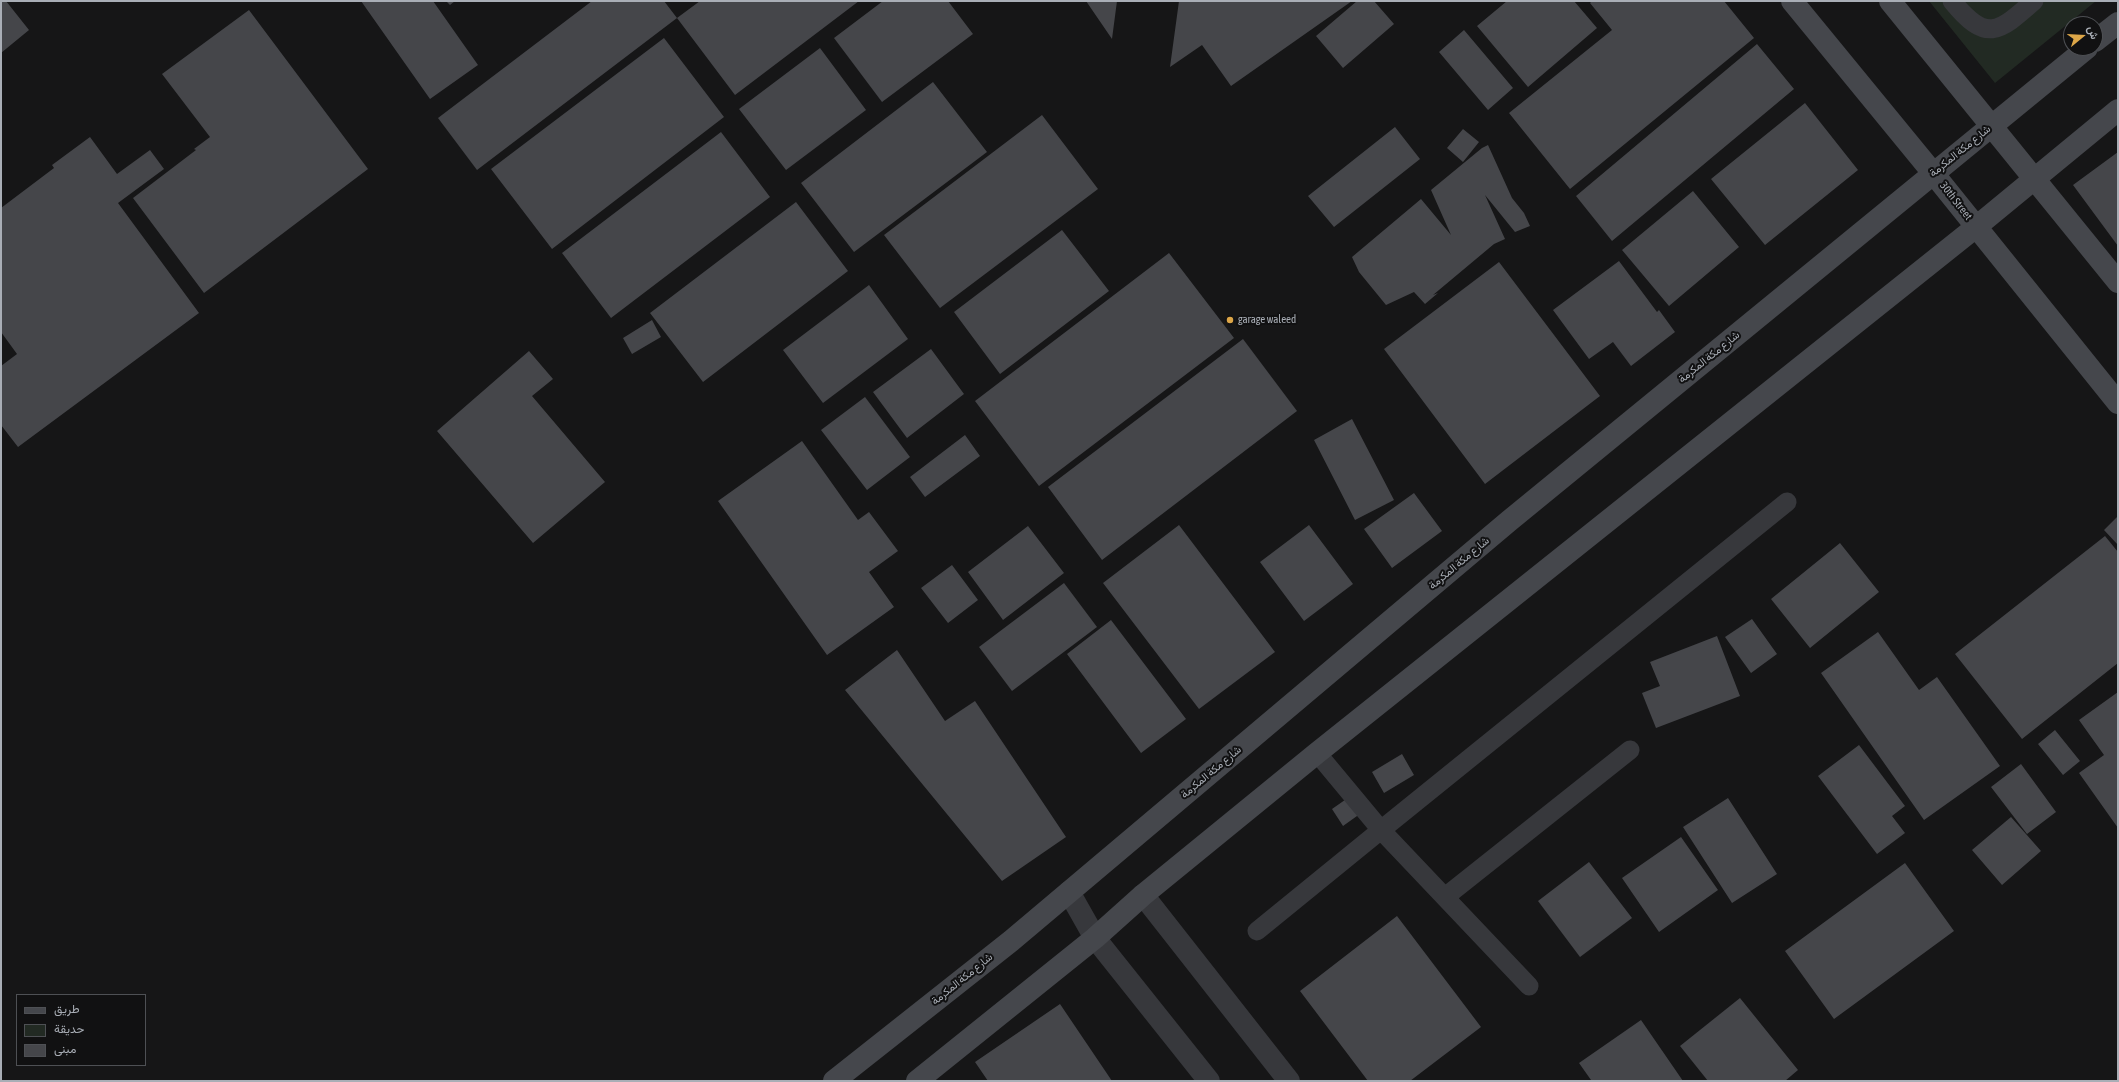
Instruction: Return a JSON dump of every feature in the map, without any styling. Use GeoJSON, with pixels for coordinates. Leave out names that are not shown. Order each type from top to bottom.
{"type":"FeatureCollection","features":[{"type":"Feature","properties":{"kind":"main road","name":"30th Street"},"geometry":{"type":"LineString","coordinates":[[1792,1],[2118,403]]}},
{"type":"Feature","properties":{"kind":"main road"},"geometry":{"type":"LineString","coordinates":[[1890,1],[2118,282]]}},
{"type":"Feature","properties":{"kind":"main road"},"geometry":{"type":"LineString","coordinates":[[2103,35],[2118,23]]}},
{"type":"Feature","properties":{"kind":"main road","name":"شارع مكة المكرمة"},"geometry":{"type":"LineString","coordinates":[[834,1081],[1011,941],[1509,521],[2077,56]]}},
{"type":"Feature","properties":{"kind":"main road"},"geometry":{"type":"LineString","coordinates":[[917,1081],[1095,938],[1143,895],[1317,753],[1976,228],[2118,110]]}},
{"type":"Feature","properties":{"kind":"street"},"geometry":{"type":"LineString","coordinates":[[1069,892],[1095,938],[1209,1081]]}},
{"type":"Feature","properties":{"kind":"street"},"geometry":{"type":"LineString","coordinates":[[1143,895],[1290,1081]]}},
{"type":"Feature","properties":{"kind":"lane"},"geometry":{"type":"LineString","coordinates":[[1952,1],[1976,26],[1990,30],[2000,27],[2013,19],[2034,1]]}},
{"type":"Feature","properties":{"kind":"lane"},"geometry":{"type":"LineString","coordinates":[[1256,931],[1787,502]]}},
{"type":"Feature","properties":{"kind":"lane"},"geometry":{"type":"LineString","coordinates":[[1445,897],[1630,750]]}},
{"type":"Feature","properties":{"kind":"lane"},"geometry":{"type":"LineString","coordinates":[[1317,753],[1381,830],[1529,986]]}},
{"type":"Feature","properties":{"kind":"green space"},"geometry":{"type":"Polygon","coordinates":[[[1929,1],[2096,1],[2078,16],[2063,16],[2063,28],[1995,83],[1929,1]]]}},
{"type":"Feature","properties":{"kind":"building"},"geometry":{"type":"Polygon","coordinates":[[[1,1],[6,1],[29,30],[1,53],[1,1]]]}},
{"type":"Feature","properties":{"kind":"building"},"geometry":{"type":"Polygon","coordinates":[[[361,1],[433,1],[478,65],[430,99],[361,1]]]}},
{"type":"Feature","properties":{"kind":"building"},"geometry":{"type":"Polygon","coordinates":[[[446,1],[455,1],[450,5],[446,1]]]}},
{"type":"Feature","properties":{"kind":"building"},"geometry":{"type":"Polygon","coordinates":[[[592,1],[664,1],[677,18],[477,170],[438,118],[592,1]]]}},
{"type":"Feature","properties":{"kind":"building"},"geometry":{"type":"Polygon","coordinates":[[[700,1],[859,1],[735,95],[677,18],[700,1]]]}},
{"type":"Feature","properties":{"kind":"building"},"geometry":{"type":"Polygon","coordinates":[[[883,1],[948,1],[973,34],[882,102],[834,38],[883,1]]]}},
{"type":"Feature","properties":{"kind":"building"},"geometry":{"type":"Polygon","coordinates":[[[1086,1],[1117,1],[1112,39],[1086,1]]]}},
{"type":"Feature","properties":{"kind":"building"},"geometry":{"type":"Polygon","coordinates":[[[1179,1],[1352,1],[1231,86],[1202,45],[1170,67],[1179,1]]]}},
{"type":"Feature","properties":{"kind":"building"},"geometry":{"type":"Polygon","coordinates":[[[1357,1],[1374,1],[1394,24],[1343,68],[1316,36],[1357,1]]]}},
{"type":"Feature","properties":{"kind":"building"},"geometry":{"type":"Polygon","coordinates":[[[1507,1],[1574,1],[1597,28],[1528,87],[1477,26],[1507,1]]]}},
{"type":"Feature","properties":{"kind":"building"},"geometry":{"type":"Polygon","coordinates":[[[1592,1],[1724,1],[1754,38],[1570,189],[1509,113],[1612,30],[1590,3],[1592,1]]]}},
{"type":"Feature","properties":{"kind":"building"},"geometry":{"type":"Polygon","coordinates":[[[249,10],[368,169],[204,293],[133,198],[196,150],[194,149],[210,137],[162,74],[249,10]]]}},
{"type":"Feature","properties":{"kind":"building"},"geometry":{"type":"Polygon","coordinates":[[[1464,30],[1513,88],[1488,110],[1439,52],[1464,30]]]}},
{"type":"Feature","properties":{"kind":"building"},"geometry":{"type":"Polygon","coordinates":[[[664,38],[724,117],[552,249],[491,169],[664,38]]]}},
{"type":"Feature","properties":{"kind":"building"},"geometry":{"type":"Polygon","coordinates":[[[1757,44],[1794,89],[1612,241],[1576,196],[1757,44]]]}},
{"type":"Feature","properties":{"kind":"building"},"geometry":{"type":"Polygon","coordinates":[[[820,48],[866,110],[786,170],[739,109],[820,48]]]}},
{"type":"Feature","properties":{"kind":"building"},"geometry":{"type":"Polygon","coordinates":[[[933,82],[987,152],[854,252],[801,183],[933,82]]]}},
{"type":"Feature","properties":{"kind":"building"},"geometry":{"type":"Polygon","coordinates":[[[1805,103],[1858,170],[1765,245],[1711,179],[1805,103]]]}},
{"type":"Feature","properties":{"kind":"building"},"geometry":{"type":"Polygon","coordinates":[[[1042,115],[1098,189],[940,308],[884,235],[1042,115]]]}},
{"type":"Feature","properties":{"kind":"building"},"geometry":{"type":"Polygon","coordinates":[[[1395,127],[1420,159],[1334,227],[1308,196],[1395,127]]]}},
{"type":"Feature","properties":{"kind":"building"},"geometry":{"type":"Polygon","coordinates":[[[1463,129],[1479,142],[1463,162],[1447,148],[1463,129]]]}},
{"type":"Feature","properties":{"kind":"building"},"geometry":{"type":"Polygon","coordinates":[[[721,132],[770,197],[611,318],[562,253],[721,132]]]}},
{"type":"Feature","properties":{"kind":"building"},"geometry":{"type":"Polygon","coordinates":[[[90,137],[117,174],[150,150],[164,169],[118,203],[199,313],[18,447],[1,425],[1,366],[17,354],[1,332],[1,208],[54,168],[52,165],[90,137]]]}},
{"type":"Feature","properties":{"kind":"building"},"geometry":{"type":"Polygon","coordinates":[[[1488,145],[1512,198],[1524,213],[1530,226],[1515,232],[1485,195],[1505,239],[1494,244],[1433,295],[1438,293],[1425,304],[1414,292],[1386,305],[1359,272],[1352,257],[1421,199],[1451,235],[1431,190],[1482,148],[1488,145]]]}},
{"type":"Feature","properties":{"kind":"building"},"geometry":{"type":"Polygon","coordinates":[[[2118,152],[2118,246],[2073,185],[2118,152]]]}},
{"type":"Feature","properties":{"kind":"building"},"geometry":{"type":"Polygon","coordinates":[[[1693,191],[1739,247],[1669,306],[1622,250],[1693,191]]]}},
{"type":"Feature","properties":{"kind":"building"},"geometry":{"type":"Polygon","coordinates":[[[796,202],[848,271],[703,382],[650,313],[796,202]]]}},
{"type":"Feature","properties":{"kind":"building"},"geometry":{"type":"Polygon","coordinates":[[[1062,230],[1109,291],[1000,374],[954,312],[1062,230]]]}},
{"type":"Feature","properties":{"kind":"building"},"geometry":{"type":"Polygon","coordinates":[[[1169,253],[1234,338],[1039,486],[975,401],[1169,253]]]}},
{"type":"Feature","properties":{"kind":"building"},"geometry":{"type":"Polygon","coordinates":[[[1619,261],[1657,312],[1659,310],[1675,332],[1631,366],[1613,342],[1589,359],[1553,310],[1619,261]]]}},
{"type":"Feature","properties":{"kind":"building"},"geometry":{"type":"Polygon","coordinates":[[[1499,262],[1600,396],[1485,484],[1384,349],[1499,262]]]}},
{"type":"Feature","properties":{"kind":"building"},"geometry":{"type":"Polygon","coordinates":[[[869,285],[908,339],[823,403],[783,350],[869,285]]]}},
{"type":"Feature","properties":{"kind":"building"},"geometry":{"type":"Polygon","coordinates":[[[652,320],[661,337],[632,354],[623,338],[652,320]]]}},
{"type":"Feature","properties":{"kind":"building"},"geometry":{"type":"Polygon","coordinates":[[[1243,339],[1297,411],[1102,560],[1048,487],[1243,339]]]}},
{"type":"Feature","properties":{"kind":"building"},"geometry":{"type":"Polygon","coordinates":[[[931,349],[964,394],[907,438],[873,392],[931,349]]]}},
{"type":"Feature","properties":{"kind":"building"},"geometry":{"type":"Polygon","coordinates":[[[529,351],[553,379],[532,396],[605,482],[533,543],[437,431],[529,351]]]}},
{"type":"Feature","properties":{"kind":"building"},"geometry":{"type":"Polygon","coordinates":[[[865,397],[910,457],[867,490],[821,430],[865,397]]]}},
{"type":"Feature","properties":{"kind":"building"},"geometry":{"type":"Polygon","coordinates":[[[1352,419],[1394,500],[1355,520],[1314,440],[1352,419]]]}},
{"type":"Feature","properties":{"kind":"building"},"geometry":{"type":"Polygon","coordinates":[[[965,435],[980,456],[925,497],[910,477],[965,435]]]}},
{"type":"Feature","properties":{"kind":"building"},"geometry":{"type":"Polygon","coordinates":[[[802,441],[858,520],[869,512],[898,551],[869,572],[894,607],[827,655],[718,501],[802,441]]]}},
{"type":"Feature","properties":{"kind":"building"},"geometry":{"type":"Polygon","coordinates":[[[1414,493],[1442,531],[1392,568],[1364,529],[1414,493]]]}},
{"type":"Feature","properties":{"kind":"building"},"geometry":{"type":"Polygon","coordinates":[[[2118,516],[2118,545],[2104,530],[2118,516]]]}},
{"type":"Feature","properties":{"kind":"building"},"geometry":{"type":"Polygon","coordinates":[[[1179,525],[1275,652],[1199,709],[1103,583],[1179,525]]]}},
{"type":"Feature","properties":{"kind":"building"},"geometry":{"type":"Polygon","coordinates":[[[1309,525],[1353,584],[1304,621],[1260,562],[1309,525]]]}},
{"type":"Feature","properties":{"kind":"building"},"geometry":{"type":"Polygon","coordinates":[[[1028,526],[1064,573],[1003,620],[968,572],[1028,526]]]}},
{"type":"Feature","properties":{"kind":"building"},"geometry":{"type":"Polygon","coordinates":[[[2105,536],[2118,552],[2118,663],[2022,739],[1955,654],[2105,536]]]}},
{"type":"Feature","properties":{"kind":"building"},"geometry":{"type":"Polygon","coordinates":[[[1840,543],[1879,592],[1810,648],[1771,599],[1840,543]]]}},
{"type":"Feature","properties":{"kind":"building"},"geometry":{"type":"Polygon","coordinates":[[[952,565],[978,600],[948,623],[921,588],[952,565]]]}},
{"type":"Feature","properties":{"kind":"building"},"geometry":{"type":"Polygon","coordinates":[[[1064,583],[1097,627],[1012,691],[979,647],[1064,583]]]}},
{"type":"Feature","properties":{"kind":"building"},"geometry":{"type":"Polygon","coordinates":[[[1752,619],[1777,654],[1751,673],[1725,637],[1752,619]]]}},
{"type":"Feature","properties":{"kind":"building"},"geometry":{"type":"Polygon","coordinates":[[[1111,620],[1186,719],[1141,753],[1067,654],[1111,620]]]}},
{"type":"Feature","properties":{"kind":"building"},"geometry":{"type":"Polygon","coordinates":[[[1878,632],[1919,690],[1937,677],[2000,766],[1924,820],[1821,673],[1878,632]]]}},
{"type":"Feature","properties":{"kind":"building"},"geometry":{"type":"Polygon","coordinates":[[[1717,636],[1740,696],[1656,728],[1642,693],[1660,686],[1650,662],[1717,636]]]}},
{"type":"Feature","properties":{"kind":"building"},"geometry":{"type":"Polygon","coordinates":[[[897,650],[945,721],[975,701],[1066,837],[1002,881],[845,690],[897,650]]]}},
{"type":"Feature","properties":{"kind":"building"},"geometry":{"type":"Polygon","coordinates":[[[2118,692],[2118,828],[2079,773],[2104,755],[2079,720],[2118,692]]]}},
{"type":"Feature","properties":{"kind":"building"},"geometry":{"type":"Polygon","coordinates":[[[2055,730],[2080,761],[2063,775],[2038,744],[2055,730]]]}},
{"type":"Feature","properties":{"kind":"building"},"geometry":{"type":"Polygon","coordinates":[[[1859,745],[1905,806],[1892,816],[1905,833],[1877,854],[1818,776],[1859,745]]]}},
{"type":"Feature","properties":{"kind":"building"},"geometry":{"type":"Polygon","coordinates":[[[1402,754],[1414,775],[1384,793],[1372,772],[1402,754]]]}},
{"type":"Feature","properties":{"kind":"building"},"geometry":{"type":"Polygon","coordinates":[[[2021,764],[2056,812],[2027,834],[1991,787],[2021,764]]]}},
{"type":"Feature","properties":{"kind":"building"},"geometry":{"type":"Polygon","coordinates":[[[1352,795],[1364,811],[1343,826],[1332,809],[1352,795]]]}},
{"type":"Feature","properties":{"kind":"building"},"geometry":{"type":"Polygon","coordinates":[[[1728,798],[1777,874],[1732,903],[1683,827],[1728,798]]]}},
{"type":"Feature","properties":{"kind":"building"},"geometry":{"type":"Polygon","coordinates":[[[2011,817],[2041,851],[2002,885],[1972,850],[2011,817]]]}},
{"type":"Feature","properties":{"kind":"building"},"geometry":{"type":"Polygon","coordinates":[[[1681,837],[1718,890],[1659,932],[1622,878],[1681,837]]]}},
{"type":"Feature","properties":{"kind":"building"},"geometry":{"type":"Polygon","coordinates":[[[1589,862],[1632,918],[1580,957],[1538,901],[1589,862]]]}},
{"type":"Feature","properties":{"kind":"building"},"geometry":{"type":"Polygon","coordinates":[[[1905,863],[1954,931],[1834,1019],[1785,951],[1905,863]]]}},
{"type":"Feature","properties":{"kind":"building"},"geometry":{"type":"Polygon","coordinates":[[[1397,916],[1481,1027],[1410,1081],[1368,1081],[1300,991],[1397,916]]]}},
{"type":"Feature","properties":{"kind":"building"},"geometry":{"type":"Polygon","coordinates":[[[1740,998],[1798,1070],[1785,1081],[1708,1081],[1680,1046],[1740,998]]]}},
{"type":"Feature","properties":{"kind":"building"},"geometry":{"type":"Polygon","coordinates":[[[1060,1004],[1112,1081],[988,1081],[975,1062],[1060,1004]]]}},
{"type":"Feature","properties":{"kind":"building"},"geometry":{"type":"Polygon","coordinates":[[[1641,1020],[1683,1081],[1589,1081],[1591,1080],[1579,1063],[1641,1020]]]}},
{"type":"Feature","properties":{"kind":"place","name":"garage waleed"},"geometry":{"type":"Point","coordinates":[1230,320]}}]}
